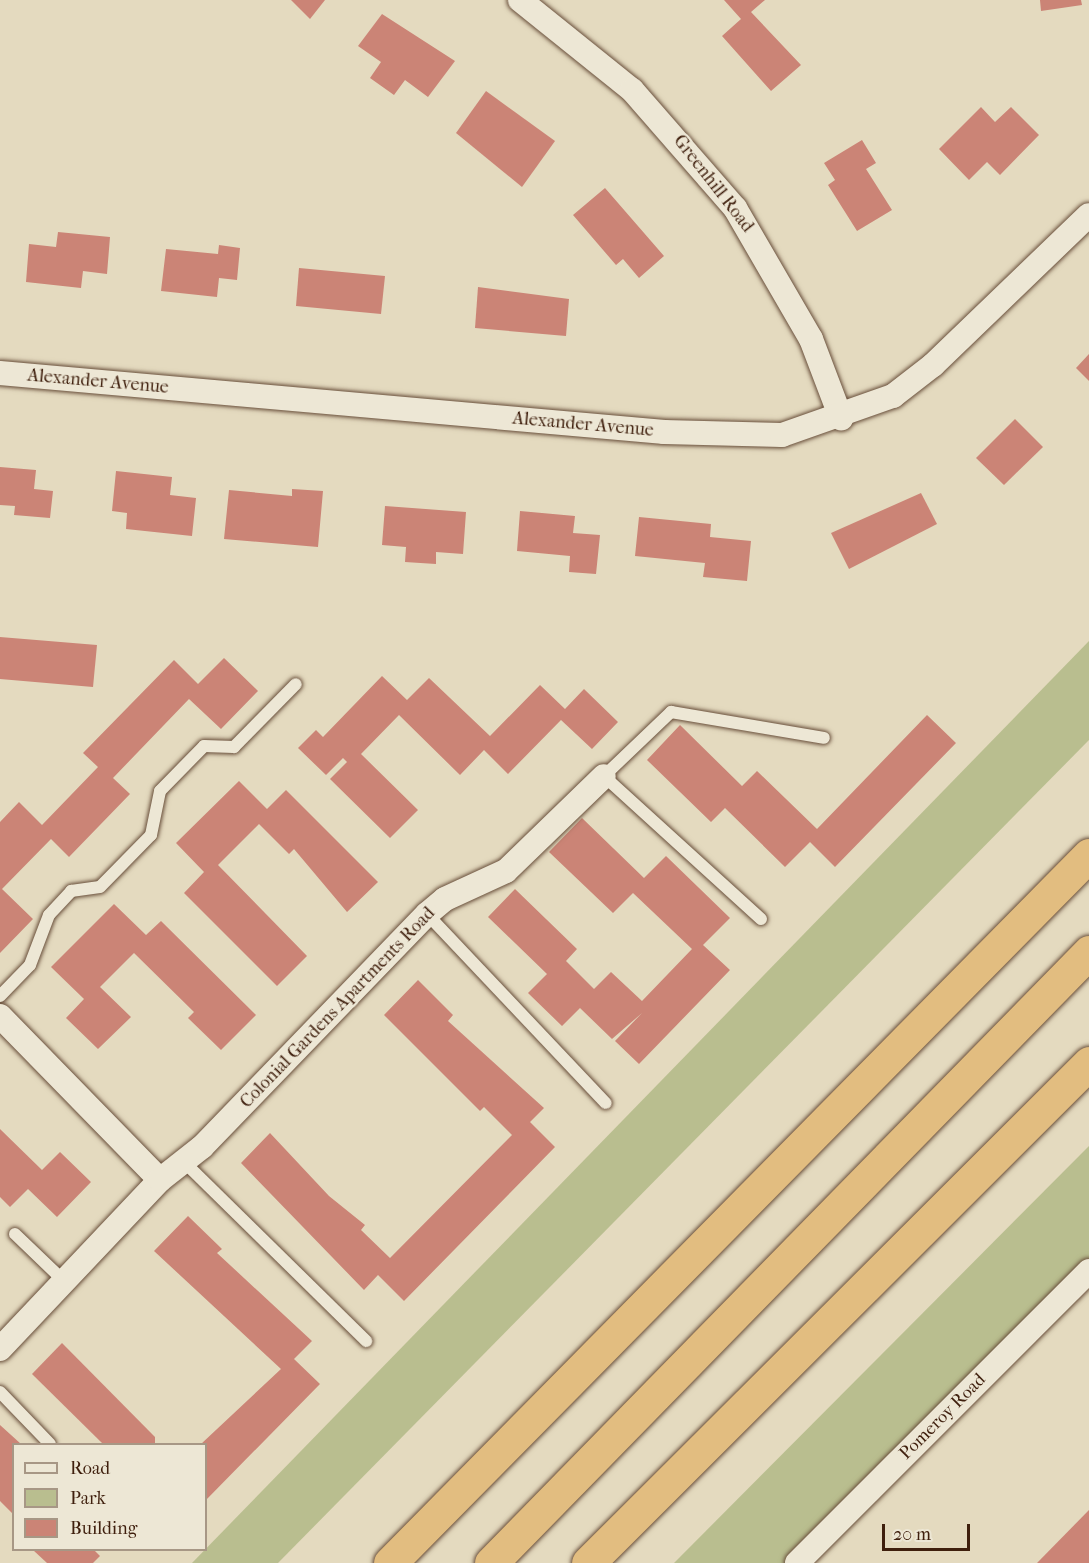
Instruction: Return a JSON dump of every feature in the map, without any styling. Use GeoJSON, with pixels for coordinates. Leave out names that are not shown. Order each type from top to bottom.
{"type":"FeatureCollection","features":[{"type":"Feature","properties":{"kind":"highway"},"geometry":{"type":"LineString","coordinates":[[390,1563],[1089,855]]}},
{"type":"Feature","properties":{"kind":"highway"},"geometry":{"type":"LineString","coordinates":[[491,1563],[1089,952]]}},
{"type":"Feature","properties":{"kind":"highway"},"geometry":{"type":"LineString","coordinates":[[588,1563],[1089,1064]]}},
{"type":"Feature","properties":{"kind":"street","name":"Greenhill Road"},"geometry":{"type":"LineString","coordinates":[[520,0],[632,90],[735,208],[811,339],[841,418]]}},
{"type":"Feature","properties":{"kind":"street","name":"Alexander Avenue"},"geometry":{"type":"LineString","coordinates":[[0,374],[664,432],[782,435],[841,418],[893,396],[933,365],[1089,215]]}},
{"type":"Feature","properties":{"kind":"street","name":"Colonial Gardens Apartments Road"},"geometry":{"type":"LineString","coordinates":[[0,1349],[160,1180],[183,1161],[427,914],[446,899],[506,872],[604,776]]}},
{"type":"Feature","properties":{"kind":"street"},"geometry":{"type":"LineString","coordinates":[[0,1016],[160,1180]]}},
{"type":"Feature","properties":{"kind":"street","name":"Pomeroy Road"},"geometry":{"type":"LineString","coordinates":[[797,1563],[1089,1271]]}},
{"type":"Feature","properties":{"kind":"lane"},"geometry":{"type":"LineString","coordinates":[[0,996],[30,965],[49,915],[71,891],[100,887],[151,835],[160,792],[167,784],[204,746],[234,747],[296,684]]}},
{"type":"Feature","properties":{"kind":"lane"},"geometry":{"type":"LineString","coordinates":[[761,920],[604,776],[671,712],[824,738]]}},
{"type":"Feature","properties":{"kind":"lane"},"geometry":{"type":"LineString","coordinates":[[427,914],[606,1103]]}},
{"type":"Feature","properties":{"kind":"lane"},"geometry":{"type":"LineString","coordinates":[[183,1161],[366,1341]]}},
{"type":"Feature","properties":{"kind":"lane"},"geometry":{"type":"LineString","coordinates":[[15,1234],[64,1281]]}},
{"type":"Feature","properties":{"kind":"lane"},"geometry":{"type":"LineString","coordinates":[[0,1392],[49,1443]]}},
{"type":"Feature","properties":{"kind":"green space"},"geometry":{"type":"Polygon","coordinates":[[[1089,641],[1089,740],[278,1563],[192,1563],[204,1551],[207,1551],[207,1548],[1089,641]]]}},
{"type":"Feature","properties":{"kind":"green space"},"geometry":{"type":"Polygon","coordinates":[[[1089,1146],[1089,1276],[803,1563],[674,1563],[1089,1146]]]}},
{"type":"Feature","properties":{"kind":"building"},"geometry":{"type":"Polygon","coordinates":[[[291,0],[325,0],[310,19],[291,0]]]}},
{"type":"Feature","properties":{"kind":"building"},"geometry":{"type":"Polygon","coordinates":[[[724,0],[765,0],[751,12],[801,65],[771,91],[722,36],[741,19],[724,0]]]}},
{"type":"Feature","properties":{"kind":"building"},"geometry":{"type":"Polygon","coordinates":[[[1040,0],[1081,0],[1082,5],[1041,11],[1040,0]]]}},
{"type":"Feature","properties":{"kind":"building"},"geometry":{"type":"Polygon","coordinates":[[[382,14],[455,61],[428,97],[405,80],[394,95],[370,78],[381,62],[358,46],[382,14]]]}},
{"type":"Feature","properties":{"kind":"building"},"geometry":{"type":"Polygon","coordinates":[[[486,91],[555,141],[522,187],[456,133],[486,91]]]}},
{"type":"Feature","properties":{"kind":"building"},"geometry":{"type":"Polygon","coordinates":[[[981,107],[995,122],[1011,107],[1039,135],[1000,175],[987,162],[969,180],[939,149],[981,107]]]}},
{"type":"Feature","properties":{"kind":"building"},"geometry":{"type":"Polygon","coordinates":[[[862,140],[876,163],[866,169],[892,210],[857,231],[828,185],[835,180],[824,163],[862,140]]]}},
{"type":"Feature","properties":{"kind":"building"},"geometry":{"type":"Polygon","coordinates":[[[605,188],[664,256],[639,278],[623,259],[616,265],[573,215],[605,188]]]}},
{"type":"Feature","properties":{"kind":"building"},"geometry":{"type":"Polygon","coordinates":[[[58,232],[110,237],[107,274],[83,271],[81,288],[26,282],[29,244],[56,247],[58,232]]]}},
{"type":"Feature","properties":{"kind":"building"},"geometry":{"type":"Polygon","coordinates":[[[219,245],[240,248],[237,280],[219,278],[217,297],[161,291],[166,249],[218,254],[219,245]]]}},
{"type":"Feature","properties":{"kind":"building"},"geometry":{"type":"Polygon","coordinates":[[[299,268],[385,276],[381,314],[296,306],[299,268]]]}},
{"type":"Feature","properties":{"kind":"building"},"geometry":{"type":"Polygon","coordinates":[[[478,287],[569,299],[566,336],[475,328],[478,287]]]}},
{"type":"Feature","properties":{"kind":"building"},"geometry":{"type":"Polygon","coordinates":[[[1089,354],[1089,381],[1076,368],[1089,354]]]}},
{"type":"Feature","properties":{"kind":"building"},"geometry":{"type":"Polygon","coordinates":[[[1015,419],[1043,447],[1004,485],[976,458],[1015,419]]]}},
{"type":"Feature","properties":{"kind":"building"},"geometry":{"type":"Polygon","coordinates":[[[0,467],[36,470],[34,489],[53,491],[50,518],[14,515],[15,506],[0,505],[0,467]]]}},
{"type":"Feature","properties":{"kind":"building"},"geometry":{"type":"Polygon","coordinates":[[[116,471],[172,477],[170,495],[196,498],[192,536],[126,529],[127,513],[112,511],[116,471]]]}},
{"type":"Feature","properties":{"kind":"building"},"geometry":{"type":"Polygon","coordinates":[[[292,489],[323,491],[318,547],[224,539],[229,490],[292,496],[292,489]]]}},
{"type":"Feature","properties":{"kind":"building"},"geometry":{"type":"Polygon","coordinates":[[[921,493],[937,524],[849,569],[831,533],[921,493]]]}},
{"type":"Feature","properties":{"kind":"building"},"geometry":{"type":"Polygon","coordinates":[[[385,506],[466,512],[463,554],[436,552],[436,564],[405,562],[406,547],[382,545],[385,506]]]}},
{"type":"Feature","properties":{"kind":"building"},"geometry":{"type":"Polygon","coordinates":[[[520,511],[575,516],[573,533],[600,535],[596,574],[569,572],[570,556],[517,551],[520,511]]]}},
{"type":"Feature","properties":{"kind":"building"},"geometry":{"type":"Polygon","coordinates":[[[639,517],[711,524],[710,537],[751,541],[747,581],[703,577],[705,563],[635,556],[639,517]]]}},
{"type":"Feature","properties":{"kind":"building"},"geometry":{"type":"Polygon","coordinates":[[[0,637],[97,645],[93,687],[0,679],[0,637]]]}},
{"type":"Feature","properties":{"kind":"building"},"geometry":{"type":"Polygon","coordinates":[[[224,658],[258,691],[221,729],[189,699],[113,778],[130,794],[69,857],[51,839],[2,889],[33,919],[0,953],[0,822],[19,802],[42,825],[98,767],[83,753],[174,660],[198,684],[224,658]]]}},
{"type":"Feature","properties":{"kind":"building"},"geometry":{"type":"Polygon","coordinates":[[[382,676],[407,700],[429,678],[490,736],[540,685],[565,709],[584,689],[618,722],[592,749],[561,720],[508,774],[484,750],[460,775],[399,715],[361,754],[418,810],[390,838],[330,779],[347,762],[343,758],[326,775],[298,748],[316,730],[323,737],[382,676]]]}},
{"type":"Feature","properties":{"kind":"building"},"geometry":{"type":"Polygon","coordinates":[[[927,715],[956,743],[835,867],[810,842],[785,867],[725,808],[711,822],[647,760],[680,725],[742,786],[757,771],[817,829],[927,715]]]}},
{"type":"Feature","properties":{"kind":"building"},"geometry":{"type":"Polygon","coordinates":[[[239,781],[267,809],[286,790],[378,882],[347,912],[294,849],[289,854],[259,824],[218,865],[307,956],[277,986],[184,893],[204,872],[176,843],[239,781]]]}},
{"type":"Feature","properties":{"kind":"building"},"geometry":{"type":"Polygon","coordinates":[[[582,818],[644,878],[666,856],[730,918],[703,945],[730,970],[639,1064],[615,1041],[642,1013],[612,1039],[580,1008],[562,1026],[528,993],[547,974],[488,917],[515,889],[577,949],[566,961],[594,989],[611,972],[642,1001],[692,949],[633,893],[613,913],[549,852],[582,818]]]}},
{"type":"Feature","properties":{"kind":"building"},"geometry":{"type":"Polygon","coordinates":[[[114,904],[146,935],[161,921],[256,1015],[221,1050],[188,1018],[194,1012],[134,953],[100,987],[131,1017],[98,1049],[66,1018],[84,999],[51,967],[114,904]]]}},
{"type":"Feature","properties":{"kind":"building"},"geometry":{"type":"Polygon","coordinates":[[[418,980],[453,1015],[448,1021],[544,1108],[530,1122],[555,1147],[404,1301],[378,1275],[364,1290],[241,1163],[270,1133],[329,1196],[365,1225],[361,1230],[390,1258],[512,1135],[484,1107],[480,1111],[384,1015],[418,980]]]}},
{"type":"Feature","properties":{"kind":"building"},"geometry":{"type":"Polygon","coordinates":[[[0,1129],[42,1170],[60,1152],[91,1182],[57,1217],[28,1189],[10,1207],[0,1197],[0,1129]]]}},
{"type":"Feature","properties":{"kind":"building"},"geometry":{"type":"Polygon","coordinates":[[[188,1216],[222,1249],[217,1253],[312,1341],[294,1359],[320,1384],[207,1499],[207,1443],[202,1443],[281,1369],[154,1251],[188,1216]]]}},
{"type":"Feature","properties":{"kind":"building"},"geometry":{"type":"Polygon","coordinates":[[[62,1343],[155,1437],[155,1443],[102,1443],[32,1374],[62,1343]]]}},
{"type":"Feature","properties":{"kind":"building"},"geometry":{"type":"Polygon","coordinates":[[[0,1425],[20,1443],[12,1443],[12,1513],[0,1501],[0,1425]]]}},
{"type":"Feature","properties":{"kind":"building"},"geometry":{"type":"Polygon","coordinates":[[[1089,1510],[1089,1563],[1037,1563],[1089,1510]]]}},
{"type":"Feature","properties":{"kind":"building"},"geometry":{"type":"Polygon","coordinates":[[[34,1551],[95,1551],[100,1556],[93,1563],[47,1563],[34,1551]]]}}]}
